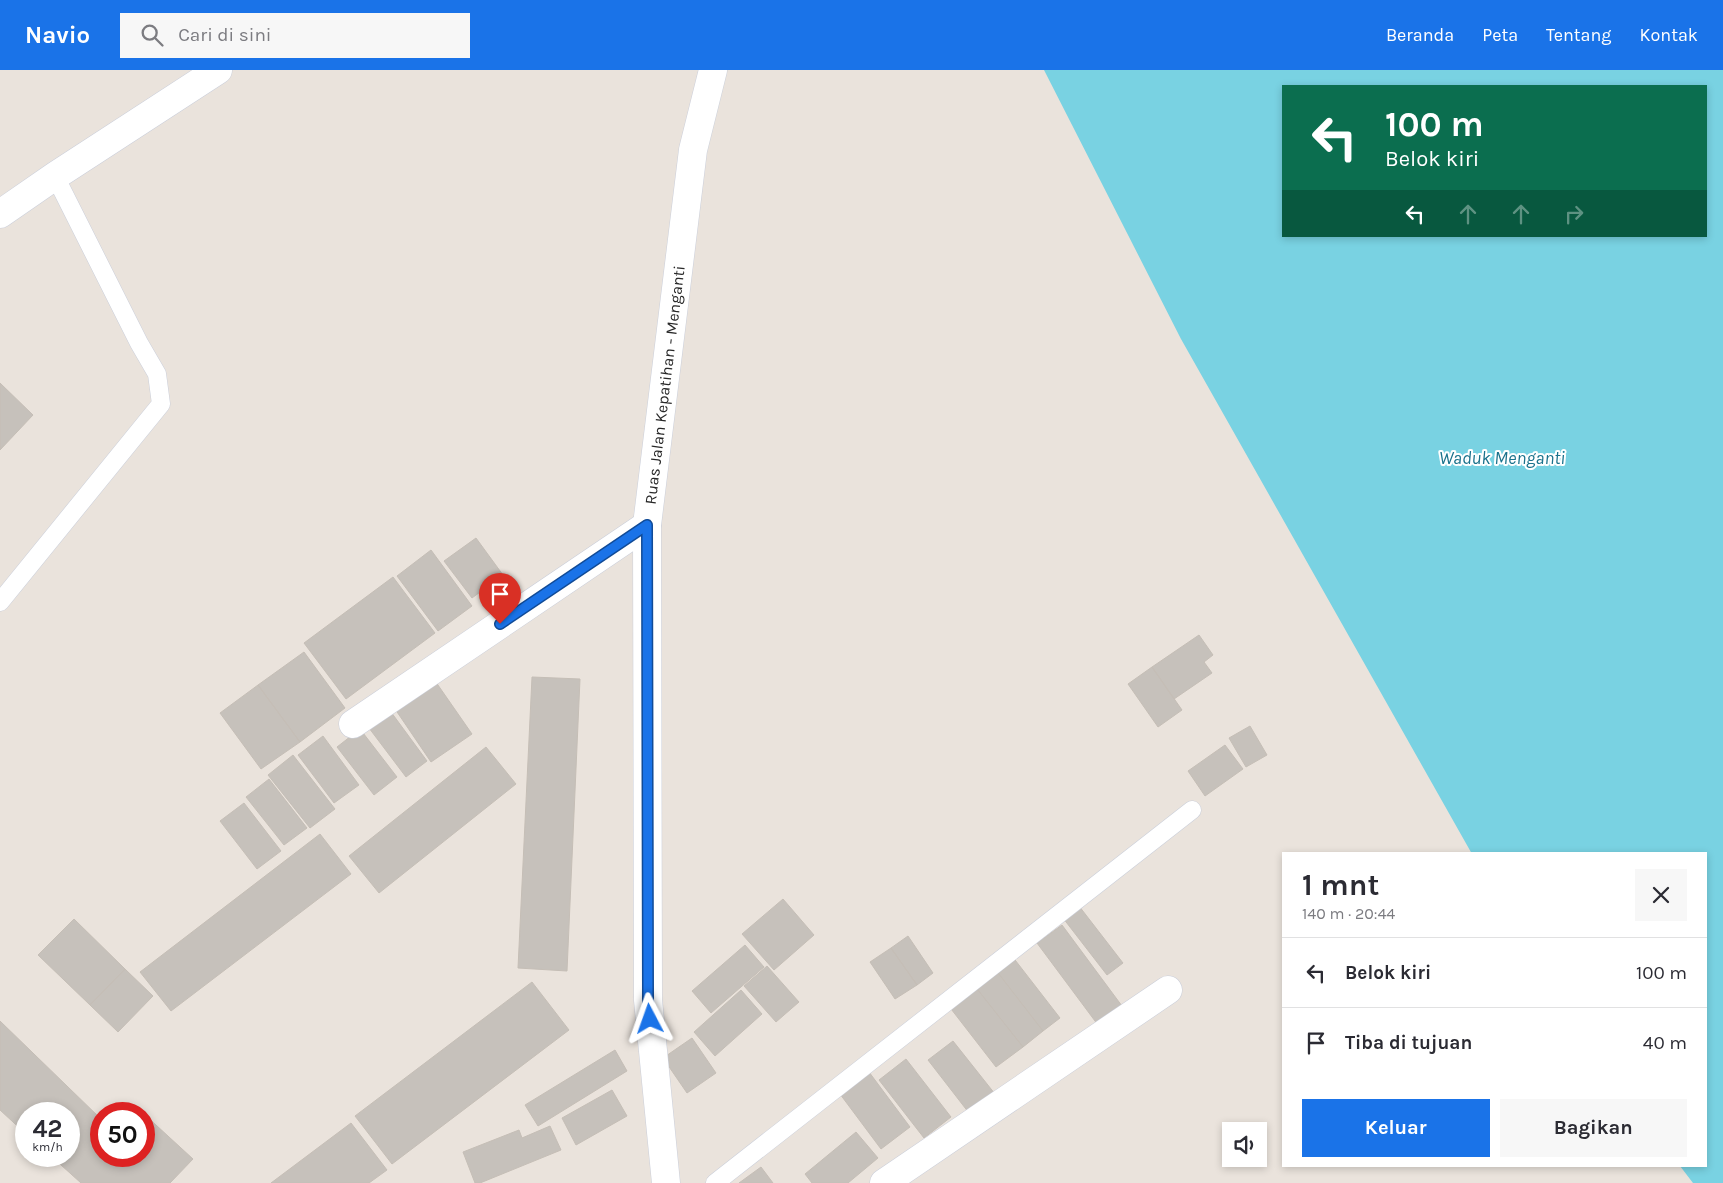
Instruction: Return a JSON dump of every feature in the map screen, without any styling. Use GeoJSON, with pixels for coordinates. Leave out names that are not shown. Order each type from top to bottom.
{"type":"FeatureCollection","features":[{"type":"Feature","properties":{"kind":"main road"},"geometry":{"type":"LineString","coordinates":[[0,214],[218,70]]}},
{"type":"Feature","properties":{"kind":"main road","name":"Ruas Jalan Kepatihan - Menganti"},"geometry":{"type":"LineString","coordinates":[[666,1183],[648,1000],[647,525],[693,150],[713,70]]}},
{"type":"Feature","properties":{"kind":"main road"},"geometry":{"type":"LineString","coordinates":[[353,724],[647,525]]}},
{"type":"Feature","properties":{"kind":"main road"},"geometry":{"type":"LineString","coordinates":[[884,1183],[1168,990]]}},
{"type":"Feature","properties":{"kind":"lane"},"geometry":{"type":"LineString","coordinates":[[0,602],[161,404],[156,374],[55,176]]}},
{"type":"Feature","properties":{"kind":"lane"},"geometry":{"type":"LineString","coordinates":[[716,1183],[1192,810]]}},
{"type":"Feature","properties":{"kind":"water","name":"Waduk Menganti"},"geometry":{"type":"Polygon","coordinates":[[[1044,70],[1723,70],[1723,1183],[1693,1183],[1681,1167],[1707,1167],[1707,852],[1471,852],[1181,339],[1044,70]]]}},
{"type":"Feature","properties":{"kind":"building"},"geometry":{"type":"Polygon","coordinates":[[[0,383],[33,415],[0,450],[0,383]]]}},
{"type":"Feature","properties":{"kind":"building"},"geometry":{"type":"Polygon","coordinates":[[[476,538],[503,575],[472,598],[444,561],[476,538]]]}},
{"type":"Feature","properties":{"kind":"building"},"geometry":{"type":"Polygon","coordinates":[[[431,550],[472,606],[438,631],[397,576],[431,550]]]}},
{"type":"Feature","properties":{"kind":"building"},"geometry":{"type":"Polygon","coordinates":[[[393,577],[435,633],[346,699],[304,643],[393,577]]]}},
{"type":"Feature","properties":{"kind":"building"},"geometry":{"type":"Polygon","coordinates":[[[1199,635],[1213,655],[1204,662],[1212,673],[1174,699],[1152,667],[1199,635]]]}},
{"type":"Feature","properties":{"kind":"building"},"geometry":{"type":"Polygon","coordinates":[[[304,652],[345,708],[300,742],[258,685],[304,652]]]}},
{"type":"Feature","properties":{"kind":"building"},"geometry":{"type":"Polygon","coordinates":[[[1152,667],[1182,710],[1158,727],[1128,684],[1152,667]]]}},
{"type":"Feature","properties":{"kind":"building"},"geometry":{"type":"Polygon","coordinates":[[[431,675],[472,734],[431,762],[391,703],[431,675]]]}},
{"type":"Feature","properties":{"kind":"building"},"geometry":{"type":"Polygon","coordinates":[[[532,677],[580,679],[567,971],[518,968],[532,677]]]}},
{"type":"Feature","properties":{"kind":"building"},"geometry":{"type":"Polygon","coordinates":[[[258,685],[300,742],[261,769],[220,713],[258,685]]]}},
{"type":"Feature","properties":{"kind":"building"},"geometry":{"type":"Polygon","coordinates":[[[391,712],[427,761],[406,777],[369,728],[391,712]]]}},
{"type":"Feature","properties":{"kind":"building"},"geometry":{"type":"Polygon","coordinates":[[[1250,726],[1267,755],[1246,767],[1229,738],[1250,726]]]}},
{"type":"Feature","properties":{"kind":"building"},"geometry":{"type":"Polygon","coordinates":[[[360,729],[397,777],[374,795],[337,747],[360,729]]]}},
{"type":"Feature","properties":{"kind":"building"},"geometry":{"type":"Polygon","coordinates":[[[323,736],[359,785],[334,803],[298,755],[323,736]]]}},
{"type":"Feature","properties":{"kind":"building"},"geometry":{"type":"Polygon","coordinates":[[[1225,745],[1243,769],[1205,796],[1188,771],[1225,745]]]}},
{"type":"Feature","properties":{"kind":"building"},"geometry":{"type":"Polygon","coordinates":[[[486,747],[516,784],[379,893],[349,856],[486,747]]]}},
{"type":"Feature","properties":{"kind":"building"},"geometry":{"type":"Polygon","coordinates":[[[293,755],[335,809],[310,828],[268,775],[293,755]]]}},
{"type":"Feature","properties":{"kind":"building"},"geometry":{"type":"Polygon","coordinates":[[[269,779],[307,828],[284,845],[246,797],[269,779]]]}},
{"type":"Feature","properties":{"kind":"building"},"geometry":{"type":"Polygon","coordinates":[[[244,803],[281,851],[257,869],[220,821],[244,803]]]}},
{"type":"Feature","properties":{"kind":"building"},"geometry":{"type":"Polygon","coordinates":[[[320,834],[351,874],[171,1011],[140,972],[320,834]]]}},
{"type":"Feature","properties":{"kind":"building"},"geometry":{"type":"Polygon","coordinates":[[[783,899],[814,935],[774,970],[742,934],[783,899]]]}},
{"type":"Feature","properties":{"kind":"building"},"geometry":{"type":"Polygon","coordinates":[[[1079,906],[1123,963],[1107,975],[1063,918],[1079,906]]]}},
{"type":"Feature","properties":{"kind":"building"},"geometry":{"type":"Polygon","coordinates":[[[74,919],[125,969],[90,1005],[38,955],[74,919]]]}},
{"type":"Feature","properties":{"kind":"building"},"geometry":{"type":"Polygon","coordinates":[[[1062,925],[1122,1006],[1098,1025],[1037,943],[1062,925]]]}},
{"type":"Feature","properties":{"kind":"building"},"geometry":{"type":"Polygon","coordinates":[[[908,936],[933,973],[917,985],[891,948],[908,936]]]}},
{"type":"Feature","properties":{"kind":"building"},"geometry":{"type":"Polygon","coordinates":[[[745,945],[764,967],[711,1013],[692,991],[745,945]]]}},
{"type":"Feature","properties":{"kind":"building"},"geometry":{"type":"Polygon","coordinates":[[[891,948],[917,985],[895,999],[870,962],[891,948]]]}},
{"type":"Feature","properties":{"kind":"building"},"geometry":{"type":"Polygon","coordinates":[[[1012,956],[1060,1018],[1043,1031],[995,969],[1012,956]]]}},
{"type":"Feature","properties":{"kind":"building"},"geometry":{"type":"Polygon","coordinates":[[[767,966],[799,1002],[776,1022],[744,986],[767,966]]]}},
{"type":"Feature","properties":{"kind":"building"},"geometry":{"type":"Polygon","coordinates":[[[125,969],[153,996],[118,1032],[90,1005],[125,969]]]}},
{"type":"Feature","properties":{"kind":"building"},"geometry":{"type":"Polygon","coordinates":[[[995,969],[1043,1031],[1023,1047],[974,985],[995,969]]]}},
{"type":"Feature","properties":{"kind":"building"},"geometry":{"type":"Polygon","coordinates":[[[532,982],[569,1030],[392,1164],[355,1116],[532,982]]]}},
{"type":"Feature","properties":{"kind":"building"},"geometry":{"type":"Polygon","coordinates":[[[974,985],[1023,1047],[996,1067],[948,1005],[974,985]]]}},
{"type":"Feature","properties":{"kind":"building"},"geometry":{"type":"Polygon","coordinates":[[[741,990],[762,1014],[715,1056],[694,1032],[741,990]]]}},
{"type":"Feature","properties":{"kind":"building"},"geometry":{"type":"Polygon","coordinates":[[[0,1021],[90,1108],[90,1167],[155,1167],[155,1124],[193,1159],[170,1183],[81,1183],[63,1167],[80,1167],[80,1102],[15,1102],[15,1124],[0,1110],[0,1021]]]}},
{"type":"Feature","properties":{"kind":"building"},"geometry":{"type":"Polygon","coordinates":[[[692,1038],[716,1073],[687,1093],[663,1058],[692,1038]]]}},
{"type":"Feature","properties":{"kind":"building"},"geometry":{"type":"Polygon","coordinates":[[[953,1041],[995,1094],[969,1113],[928,1060],[953,1041]]]}},
{"type":"Feature","properties":{"kind":"building"},"geometry":{"type":"Polygon","coordinates":[[[615,1050],[627,1071],[538,1126],[525,1105],[615,1050]]]}},
{"type":"Feature","properties":{"kind":"building"},"geometry":{"type":"Polygon","coordinates":[[[906,1059],[951,1117],[924,1138],[879,1080],[906,1059]]]}},
{"type":"Feature","properties":{"kind":"building"},"geometry":{"type":"Polygon","coordinates":[[[866,1068],[910,1127],[881,1149],[837,1090],[866,1068]]]}},
{"type":"Feature","properties":{"kind":"building"},"geometry":{"type":"Polygon","coordinates":[[[612,1090],[627,1116],[576,1145],[562,1118],[612,1090]]]}},
{"type":"Feature","properties":{"kind":"building"},"geometry":{"type":"Polygon","coordinates":[[[351,1123],[387,1170],[369,1183],[271,1183],[351,1123]]]}},
{"type":"Feature","properties":{"kind":"building"},"geometry":{"type":"Polygon","coordinates":[[[550,1126],[561,1150],[480,1183],[475,1183],[463,1152],[519,1130],[522,1138],[550,1126]]]}},
{"type":"Feature","properties":{"kind":"building"},"geometry":{"type":"Polygon","coordinates":[[[856,1132],[878,1158],[848,1183],[812,1183],[805,1174],[856,1132]]]}},
{"type":"Feature","properties":{"kind":"building"},"geometry":{"type":"Polygon","coordinates":[[[761,1167],[773,1183],[739,1183],[761,1167]]]}},
{"type":"Feature","properties":{"kind":"route"},"geometry":{"type":"LineString","coordinates":[[500,624],[647,525],[648,1000],[650,1019]]}}]}
